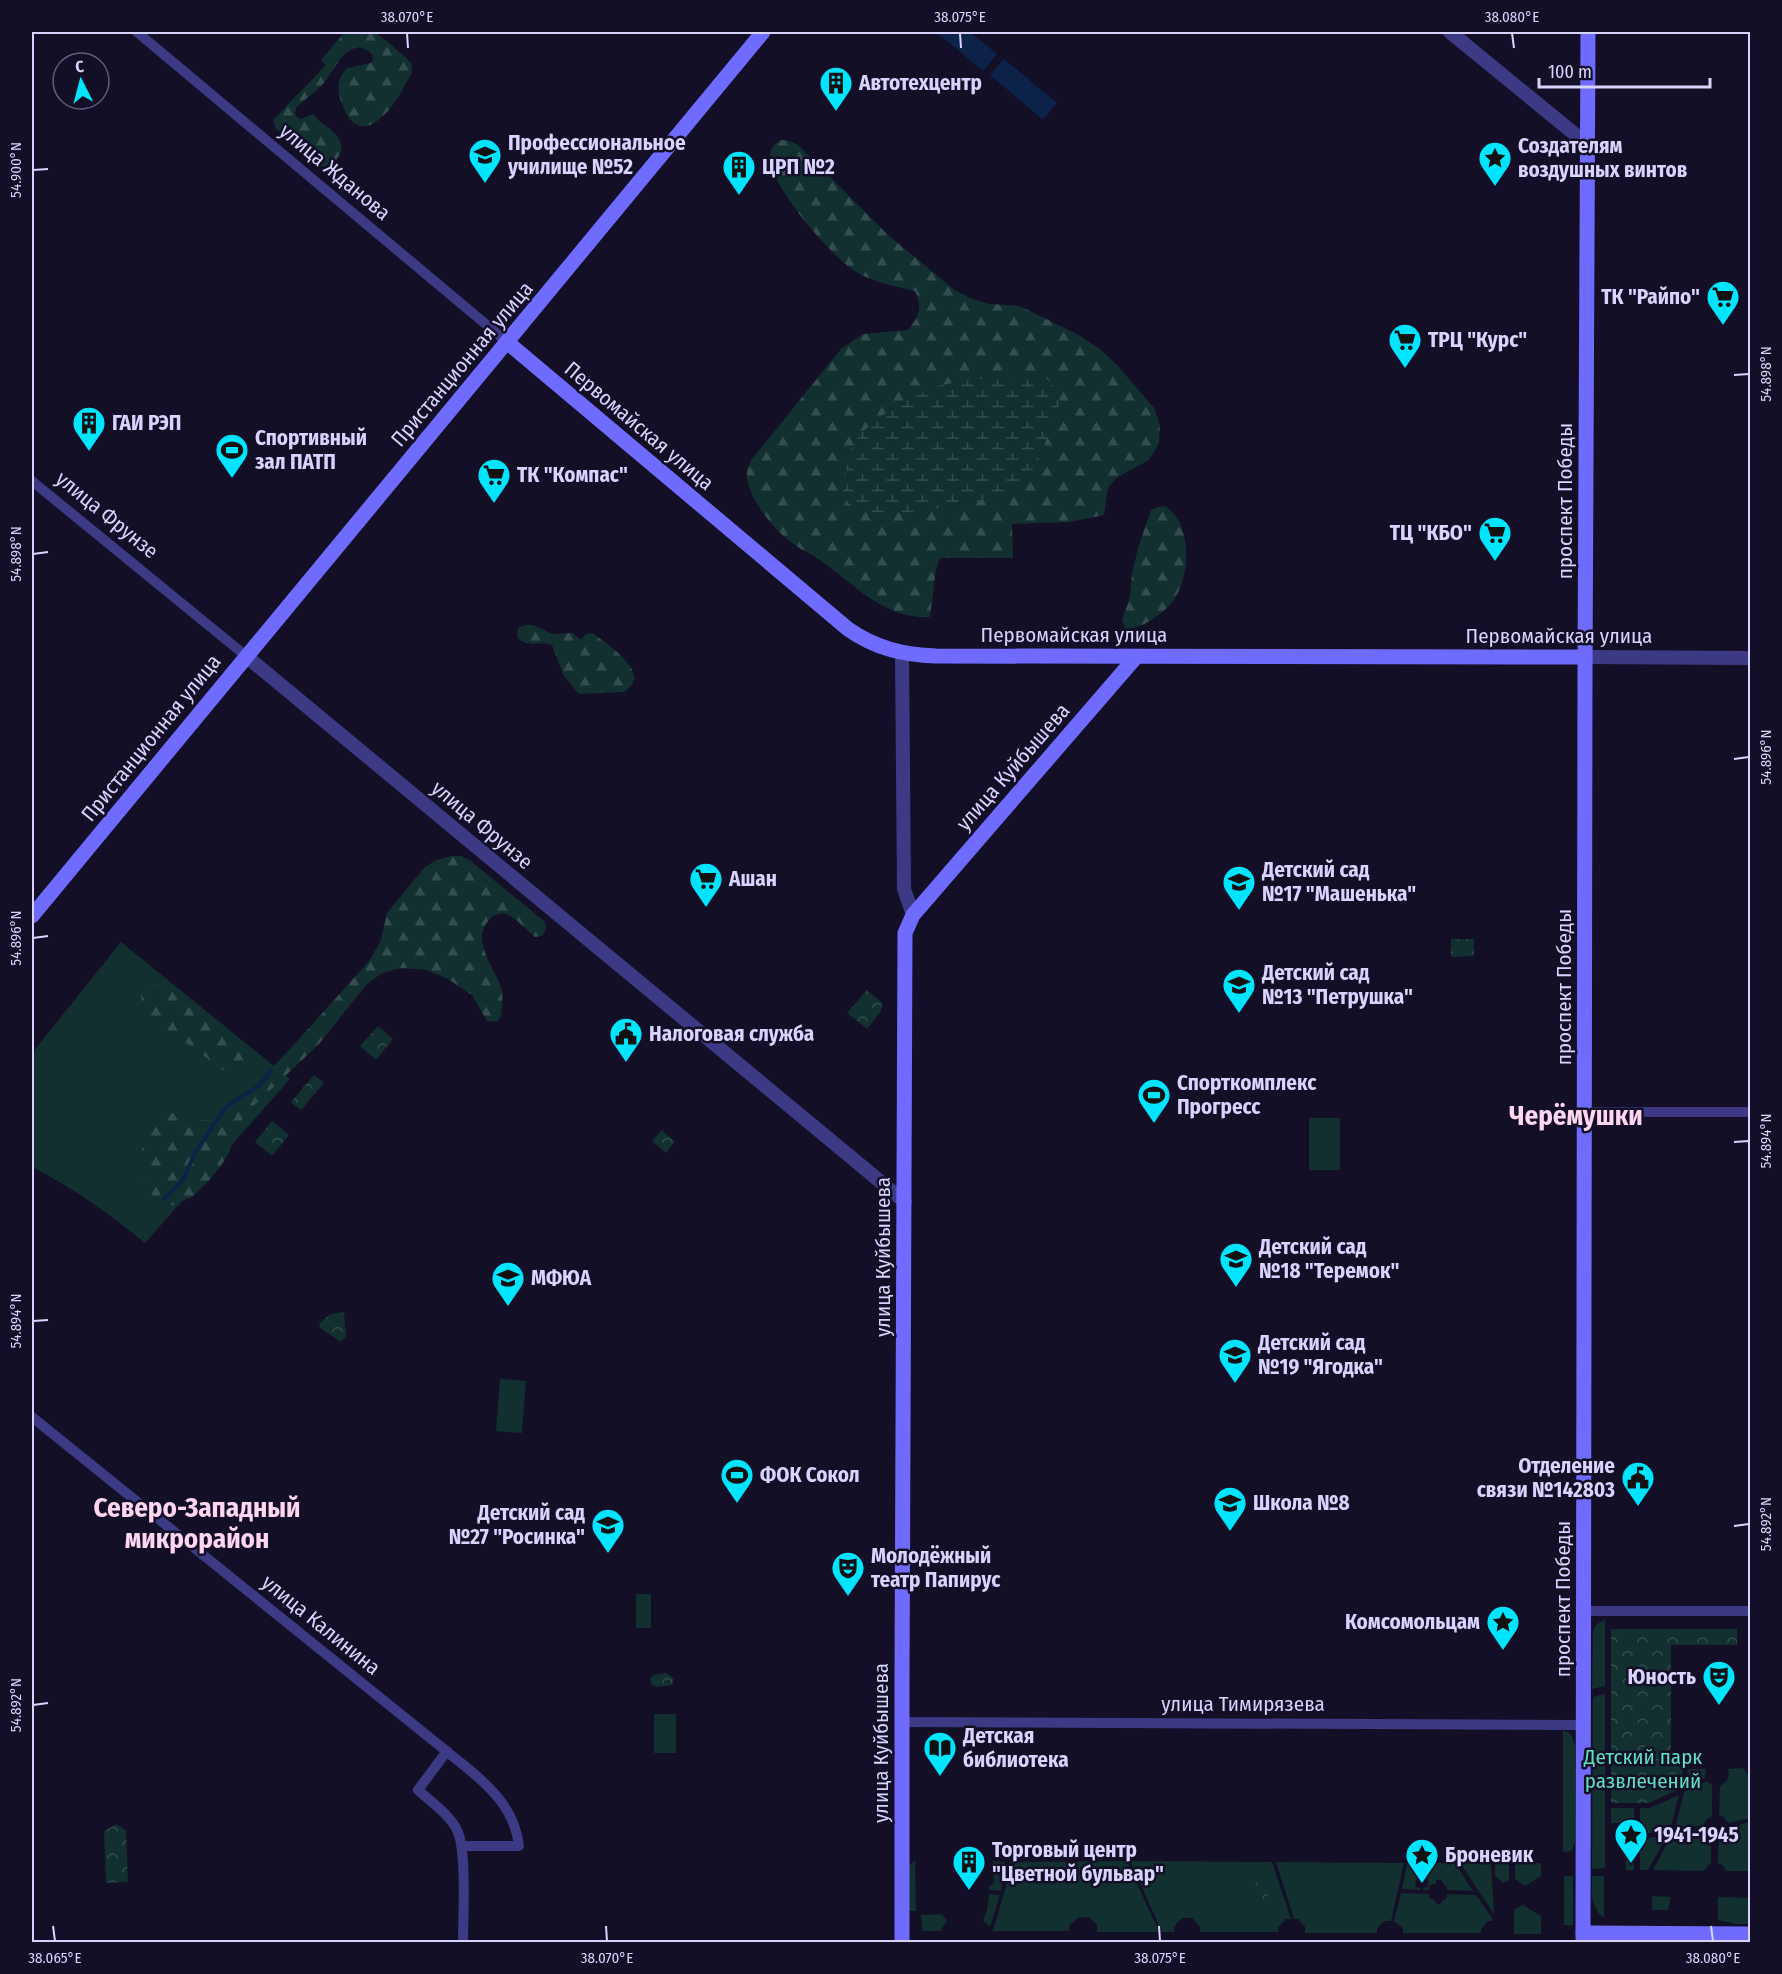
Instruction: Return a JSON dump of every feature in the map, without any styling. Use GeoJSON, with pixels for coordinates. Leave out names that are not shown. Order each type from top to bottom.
{"type":"FeatureCollection","features":[{"type":"Feature","properties":{"kind":"main road","name":"Пристанционная улица"},"geometry":{"type":"LineString","coordinates":[[32,916],[763,32]]}},
{"type":"Feature","properties":{"kind":"main road","name":"проспект Победы"},"geometry":{"type":"LineString","coordinates":[[1583,1938],[1577,1858],[1584,1725],[1588,32]]}},
{"type":"Feature","properties":{"kind":"main road","name":"Первомайская улица"},"geometry":{"type":"LineString","coordinates":[[507,342],[848,629],[871,644],[902,653],[936,656],[1585,657]]}},
{"type":"Feature","properties":{"kind":"main road","name":"улица Куйбышева"},"geometry":{"type":"LineString","coordinates":[[902,1942],[905,943],[908,925],[913,915],[1136,657]]}},
{"type":"Feature","properties":{"kind":"main road"},"geometry":{"type":"LineString","coordinates":[[1583,1938],[1750,1934]]}},
{"type":"Feature","properties":{"kind":"street","name":"улица Жданова"},"geometry":{"type":"LineString","coordinates":[[137,32],[507,342]]}},
{"type":"Feature","properties":{"kind":"street"},"geometry":{"type":"LineString","coordinates":[[1450,32],[1588,145]]}},
{"type":"Feature","properties":{"kind":"street","name":"улица Фрунзе"},"geometry":{"type":"LineString","coordinates":[[32,481],[905,1202]]}},
{"type":"Feature","properties":{"kind":"street"},"geometry":{"type":"LineString","coordinates":[[902,653],[904,889],[913,915]]}},
{"type":"Feature","properties":{"kind":"street","name":"Первомайская улица"},"geometry":{"type":"LineString","coordinates":[[1585,657],[1750,658]]}},
{"type":"Feature","properties":{"kind":"street"},"geometry":{"type":"LineString","coordinates":[[1585,1112],[1750,1112]]}},
{"type":"Feature","properties":{"kind":"street","name":"улица Калинина"},"geometry":{"type":"LineString","coordinates":[[32,1417],[479,1778],[499,1798],[512,1818],[517,1830],[519,1846],[462,1846]]}},
{"type":"Feature","properties":{"kind":"street"},"geometry":{"type":"LineString","coordinates":[[1584,1611],[1750,1611]]}},
{"type":"Feature","properties":{"kind":"street","name":"улица Тимирязева"},"geometry":{"type":"LineString","coordinates":[[902,1722],[1584,1725]]}},
{"type":"Feature","properties":{"kind":"street"},"geometry":{"type":"LineString","coordinates":[[447,1751],[418,1790],[452,1822],[462,1846],[463,1942]]}},
{"type":"Feature","properties":{"kind":"green space"},"geometry":{"type":"Polygon","coordinates":[[[363,30],[376,33],[407,59],[412,70],[391,107],[374,123],[365,126],[356,124],[348,116],[341,101],[339,83],[347,68],[371,63],[372,54],[356,48],[343,56],[322,85],[297,107],[295,113],[301,119],[313,114],[340,141],[342,146],[339,157],[329,165],[321,166],[316,165],[276,129],[273,120],[326,65],[321,60],[345,32],[363,30]]]}},
{"type":"Feature","properties":{"kind":"green space"},"geometry":{"type":"Polygon","coordinates":[[[781,140],[798,145],[888,235],[956,291],[989,304],[1020,306],[1077,334],[1100,349],[1154,408],[1160,425],[1159,443],[1149,460],[1116,478],[1108,488],[1104,515],[1070,522],[1012,524],[1013,558],[940,558],[936,569],[930,617],[913,616],[883,606],[794,544],[766,517],[754,498],[747,480],[747,470],[752,459],[841,349],[863,334],[908,330],[917,316],[919,307],[915,291],[867,278],[853,270],[829,249],[798,213],[775,175],[770,159],[773,146],[781,140]]]}},
{"type":"Feature","properties":{"kind":"green space"},"geometry":{"type":"Polygon","coordinates":[[[1044,377],[1059,393],[1058,410],[1035,466],[1016,487],[986,499],[919,511],[878,513],[862,510],[848,503],[842,487],[851,451],[860,434],[883,415],[913,397],[938,386],[972,379],[1044,377]]]}},
{"type":"Feature","properties":{"kind":"green space"},"geometry":{"type":"Polygon","coordinates":[[[1165,506],[1174,514],[1185,537],[1186,565],[1183,578],[1173,601],[1164,611],[1145,624],[1126,629],[1122,620],[1130,597],[1138,548],[1151,510],[1165,506]]]}},
{"type":"Feature","properties":{"kind":"green space"},"geometry":{"type":"Polygon","coordinates":[[[533,625],[552,634],[573,633],[581,640],[586,634],[592,633],[625,660],[634,674],[633,683],[625,692],[579,694],[564,676],[552,645],[530,644],[518,638],[519,627],[533,625]]]}},
{"type":"Feature","properties":{"kind":"green space"},"geometry":{"type":"Polygon","coordinates":[[[461,856],[471,861],[545,922],[546,929],[542,936],[535,937],[505,914],[492,917],[484,928],[482,936],[485,953],[502,992],[501,1017],[496,1022],[487,1021],[472,995],[448,979],[426,970],[402,968],[382,973],[366,985],[319,1044],[245,1114],[236,1131],[229,1153],[206,1184],[192,1197],[173,1205],[160,1205],[148,1190],[142,1173],[143,1146],[149,1119],[160,1112],[173,1113],[192,1121],[210,1120],[237,1104],[370,960],[381,940],[387,913],[424,868],[436,860],[461,856]]]}},
{"type":"Feature","properties":{"kind":"green space"},"geometry":{"type":"Polygon","coordinates":[[[1451,939],[1474,939],[1474,956],[1451,957],[1451,939]]]}},
{"type":"Feature","properties":{"kind":"green space"},"geometry":{"type":"Polygon","coordinates":[[[121,942],[290,1079],[145,1243],[91,1202],[32,1167],[32,1053],[121,942]]]}},
{"type":"Feature","properties":{"kind":"green space"},"geometry":{"type":"Polygon","coordinates":[[[150,985],[162,986],[172,991],[230,1034],[242,1049],[245,1063],[243,1072],[234,1074],[223,1070],[151,1017],[144,1007],[141,996],[142,988],[150,985]]]}},
{"type":"Feature","properties":{"kind":"green space"},"geometry":{"type":"Polygon","coordinates":[[[867,990],[882,1003],[881,1011],[867,1029],[847,1013],[867,990]]]}},
{"type":"Feature","properties":{"kind":"green space"},"geometry":{"type":"Polygon","coordinates":[[[378,1026],[393,1039],[376,1060],[360,1046],[378,1026]]]}},
{"type":"Feature","properties":{"kind":"green space"},"geometry":{"type":"Polygon","coordinates":[[[314,1075],[324,1083],[301,1110],[291,1102],[314,1075]]]}},
{"type":"Feature","properties":{"kind":"green space"},"geometry":{"type":"Polygon","coordinates":[[[1309,1118],[1340,1118],[1340,1170],[1309,1170],[1309,1118]]]}},
{"type":"Feature","properties":{"kind":"green space"},"geometry":{"type":"Polygon","coordinates":[[[272,1121],[289,1135],[272,1156],[255,1142],[272,1121]]]}},
{"type":"Feature","properties":{"kind":"green space"},"geometry":{"type":"Polygon","coordinates":[[[662,1130],[675,1142],[666,1153],[652,1141],[662,1130]]]}},
{"type":"Feature","properties":{"kind":"green space"},"geometry":{"type":"Polygon","coordinates":[[[344,1312],[346,1336],[341,1342],[320,1328],[319,1324],[330,1314],[344,1312]]]}},
{"type":"Feature","properties":{"kind":"green space"},"geometry":{"type":"Polygon","coordinates":[[[500,1379],[526,1381],[522,1433],[496,1431],[500,1379]]]}},
{"type":"Feature","properties":{"kind":"green space"},"geometry":{"type":"Polygon","coordinates":[[[636,1594],[651,1594],[651,1628],[636,1628],[636,1594]]]}},
{"type":"Feature","properties":{"kind":"green space"},"geometry":{"type":"Polygon","coordinates":[[[1605,1619],[1605,1686],[1592,1689],[1593,1631],[1596,1625],[1605,1619]]]}},
{"type":"Feature","properties":{"kind":"green space","name":"Детский парк развлечений"},"geometry":{"type":"Polygon","coordinates":[[[1611,1629],[1737,1629],[1737,1645],[1671,1645],[1671,1751],[1676,1763],[1684,1767],[1679,1789],[1649,1803],[1611,1803],[1611,1629]]]}},
{"type":"Feature","properties":{"kind":"green space"},"geometry":{"type":"Polygon","coordinates":[[[666,1673],[674,1678],[672,1685],[657,1687],[652,1685],[650,1679],[653,1675],[666,1673]]]}},
{"type":"Feature","properties":{"kind":"green space"},"geometry":{"type":"Polygon","coordinates":[[[1605,1694],[1605,1868],[1592,1869],[1593,1697],[1605,1694]]]}},
{"type":"Feature","properties":{"kind":"green space"},"geometry":{"type":"Polygon","coordinates":[[[654,1714],[676,1714],[676,1753],[654,1753],[654,1714]]]}},
{"type":"Feature","properties":{"kind":"green space"},"geometry":{"type":"Polygon","coordinates":[[[1563,1730],[1571,1734],[1575,1745],[1575,1841],[1572,1851],[1563,1852],[1563,1730]]]}},
{"type":"Feature","properties":{"kind":"green space"},"geometry":{"type":"Polygon","coordinates":[[[1743,1768],[1750,1778],[1750,1818],[1728,1823],[1724,1817],[1719,1815],[1720,1786],[1727,1781],[1728,1769],[1743,1768]]]}},
{"type":"Feature","properties":{"kind":"green space"},"geometry":{"type":"Polygon","coordinates":[[[1688,1769],[1706,1769],[1705,1778],[1685,1787],[1688,1769]]]}},
{"type":"Feature","properties":{"kind":"green space"},"geometry":{"type":"Polygon","coordinates":[[[1707,1781],[1712,1785],[1712,1816],[1703,1825],[1675,1829],[1684,1792],[1707,1781]]]}},
{"type":"Feature","properties":{"kind":"green space"},"geometry":{"type":"Polygon","coordinates":[[[1679,1795],[1670,1829],[1640,1835],[1640,1808],[1650,1808],[1679,1795]]]}},
{"type":"Feature","properties":{"kind":"green space"},"geometry":{"type":"Polygon","coordinates":[[[1611,1808],[1634,1808],[1634,1823],[1611,1823],[1611,1808]]]}},
{"type":"Feature","properties":{"kind":"green space"},"geometry":{"type":"Polygon","coordinates":[[[1750,1822],[1750,1871],[1726,1871],[1723,1865],[1718,1863],[1719,1839],[1725,1835],[1727,1828],[1750,1822]]]}},
{"type":"Feature","properties":{"kind":"green space"},"geometry":{"type":"Polygon","coordinates":[[[117,1824],[126,1831],[128,1882],[106,1883],[104,1831],[117,1824]]]}},
{"type":"Feature","properties":{"kind":"green space"},"geometry":{"type":"Polygon","coordinates":[[[1626,1828],[1634,1828],[1634,1870],[1626,1870],[1626,1828]]]}},
{"type":"Feature","properties":{"kind":"green space"},"geometry":{"type":"Polygon","coordinates":[[[1704,1829],[1706,1835],[1711,1839],[1711,1863],[1703,1871],[1653,1870],[1673,1833],[1704,1829]]]}},
{"type":"Feature","properties":{"kind":"green space"},"geometry":{"type":"Polygon","coordinates":[[[1668,1834],[1648,1870],[1640,1870],[1640,1840],[1668,1834]]]}},
{"type":"Feature","properties":{"kind":"green space"},"geometry":{"type":"Polygon","coordinates":[[[915,1860],[916,1911],[909,1911],[909,1866],[915,1860]]]}},
{"type":"Feature","properties":{"kind":"green space"},"geometry":{"type":"Polygon","coordinates":[[[993,1861],[1005,1862],[1001,1891],[989,1890],[994,1882],[993,1861]]]}},
{"type":"Feature","properties":{"kind":"green space"},"geometry":{"type":"Polygon","coordinates":[[[1127,1861],[1159,1932],[1097,1932],[1097,1925],[1089,1917],[1078,1918],[1069,1926],[1069,1931],[993,1931],[1008,1879],[1009,1862],[1127,1861]]]}},
{"type":"Feature","properties":{"kind":"green space"},"geometry":{"type":"Polygon","coordinates":[[[1130,1861],[1272,1862],[1291,1919],[1286,1919],[1278,1927],[1278,1932],[1200,1932],[1200,1927],[1192,1918],[1182,1918],[1174,1927],[1174,1932],[1162,1932],[1130,1861]]]}},
{"type":"Feature","properties":{"kind":"green space"},"geometry":{"type":"Polygon","coordinates":[[[1276,1862],[1404,1863],[1391,1921],[1385,1921],[1377,1928],[1377,1933],[1305,1933],[1305,1927],[1298,1919],[1294,1919],[1276,1862]]]}},
{"type":"Feature","properties":{"kind":"green space"},"geometry":{"type":"Polygon","coordinates":[[[1407,1863],[1455,1863],[1473,1891],[1447,1890],[1447,1886],[1441,1880],[1436,1880],[1436,1883],[1429,1886],[1429,1890],[1423,1890],[1428,1887],[1428,1879],[1416,1879],[1415,1887],[1421,1890],[1402,1889],[1407,1863]]]}},
{"type":"Feature","properties":{"kind":"green space"},"geometry":{"type":"Polygon","coordinates":[[[1460,1863],[1491,1864],[1494,1914],[1460,1863]]]}},
{"type":"Feature","properties":{"kind":"green space"},"geometry":{"type":"Polygon","coordinates":[[[1495,1863],[1509,1863],[1509,1880],[1503,1883],[1495,1876],[1495,1863]]]}},
{"type":"Feature","properties":{"kind":"green space"},"geometry":{"type":"Polygon","coordinates":[[[1515,1863],[1541,1863],[1541,1876],[1525,1886],[1515,1879],[1515,1863]]]}},
{"type":"Feature","properties":{"kind":"green space"},"geometry":{"type":"Polygon","coordinates":[[[1564,1876],[1573,1876],[1573,1925],[1564,1925],[1564,1876]]]}},
{"type":"Feature","properties":{"kind":"green space"},"geometry":{"type":"Polygon","coordinates":[[[1592,1876],[1604,1876],[1604,1918],[1594,1904],[1592,1876]]]}},
{"type":"Feature","properties":{"kind":"green space"},"geometry":{"type":"Polygon","coordinates":[[[1249,1883],[1266,1883],[1269,1899],[1249,1899],[1249,1883]]]}},
{"type":"Feature","properties":{"kind":"green space"},"geometry":{"type":"Polygon","coordinates":[[[1401,1893],[1429,1894],[1436,1904],[1440,1904],[1447,1898],[1447,1894],[1476,1895],[1492,1921],[1488,1921],[1481,1929],[1481,1933],[1403,1933],[1403,1928],[1394,1921],[1401,1893]]]}},
{"type":"Feature","properties":{"kind":"green space"},"geometry":{"type":"Polygon","coordinates":[[[989,1894],[1000,1895],[990,1927],[983,1920],[989,1894]]]}},
{"type":"Feature","properties":{"kind":"green space"},"geometry":{"type":"Polygon","coordinates":[[[1652,1896],[1671,1897],[1668,1910],[1652,1910],[1652,1896]]]}},
{"type":"Feature","properties":{"kind":"green space"},"geometry":{"type":"Polygon","coordinates":[[[1718,1897],[1750,1898],[1750,1924],[1718,1920],[1718,1897]]]}},
{"type":"Feature","properties":{"kind":"green space"},"geometry":{"type":"Polygon","coordinates":[[[1523,1905],[1541,1916],[1541,1934],[1514,1934],[1514,1910],[1523,1905]]]}},
{"type":"Feature","properties":{"kind":"green space"},"geometry":{"type":"Polygon","coordinates":[[[942,1914],[947,1921],[940,1931],[922,1931],[921,1915],[942,1914]]]}},
{"type":"Feature","properties":{"kind":"water"},"geometry":{"type":"Polygon","coordinates":[[[936,32],[970,32],[997,54],[983,71],[936,32]]]}},
{"type":"Feature","properties":{"kind":"water"},"geometry":{"type":"Polygon","coordinates":[[[1004,59],[1057,103],[1043,120],[990,75],[1004,59]]]}},
{"type":"Feature","properties":{"kind":"waterway"},"geometry":{"type":"LineString","coordinates":[[164,1199],[182,1181],[196,1151],[223,1111],[259,1086],[271,1071]]}},
{"type":"Feature","properties":{"kind":"place","name":"Автотехцентр"},"geometry":{"type":"Point","coordinates":[836,112]}},
{"type":"Feature","properties":{"kind":"place","name":"Профессиональное училище №52"},"geometry":{"type":"Point","coordinates":[485,184]}},
{"type":"Feature","properties":{"kind":"place","name":"Создателям воздушных винтов"},"geometry":{"type":"Point","coordinates":[1495,187]}},
{"type":"Feature","properties":{"kind":"place","name":"ЦРП №2"},"geometry":{"type":"Point","coordinates":[739,196]}},
{"type":"Feature","properties":{"kind":"place","name":"ТК \"Райпо\""},"geometry":{"type":"Point","coordinates":[1723,326]}},
{"type":"Feature","properties":{"kind":"place","name":"ТРЦ \"Курс\""},"geometry":{"type":"Point","coordinates":[1405,369]}},
{"type":"Feature","properties":{"kind":"place","name":"ГАИ РЭП"},"geometry":{"type":"Point","coordinates":[89,452]}},
{"type":"Feature","properties":{"kind":"place","name":"Спортивный зал ПАТП"},"geometry":{"type":"Point","coordinates":[232,479]}},
{"type":"Feature","properties":{"kind":"place","name":"ТК \"Компас\""},"geometry":{"type":"Point","coordinates":[494,504]}},
{"type":"Feature","properties":{"kind":"place","name":"ТЦ \"КБО\""},"geometry":{"type":"Point","coordinates":[1495,562]}},
{"type":"Feature","properties":{"kind":"place","name":"Ашан"},"geometry":{"type":"Point","coordinates":[706,908]}},
{"type":"Feature","properties":{"kind":"place","name":"Детский сад №17 \"Машенька\""},"geometry":{"type":"Point","coordinates":[1239,911]}},
{"type":"Feature","properties":{"kind":"place","name":"Детский сад №13 \"Петрушка\""},"geometry":{"type":"Point","coordinates":[1239,1014]}},
{"type":"Feature","properties":{"kind":"place","name":"Налоговая служба"},"geometry":{"type":"Point","coordinates":[626,1063]}},
{"type":"Feature","properties":{"kind":"place","name":"Спорткомплекс Прогресс"},"geometry":{"type":"Point","coordinates":[1154,1124]}},
{"type":"Feature","properties":{"kind":"place","name":"Детский сад №18 \"Теремок\""},"geometry":{"type":"Point","coordinates":[1236,1288]}},
{"type":"Feature","properties":{"kind":"place","name":"МФЮА"},"geometry":{"type":"Point","coordinates":[508,1307]}},
{"type":"Feature","properties":{"kind":"place","name":"Детский сад №19 \"Ягодка\""},"geometry":{"type":"Point","coordinates":[1235,1384]}},
{"type":"Feature","properties":{"kind":"place","name":"ФОК Сокол"},"geometry":{"type":"Point","coordinates":[737,1504]}},
{"type":"Feature","properties":{"kind":"place","name":"Отделение связи №142803"},"geometry":{"type":"Point","coordinates":[1638,1507]}},
{"type":"Feature","properties":{"kind":"place","name":"Школа №8"},"geometry":{"type":"Point","coordinates":[1230,1532]}},
{"type":"Feature","properties":{"kind":"place","name":"Детский сад №27 \"Росинка\""},"geometry":{"type":"Point","coordinates":[608,1554]}},
{"type":"Feature","properties":{"kind":"place","name":"Молодёжный театр Папирус"},"geometry":{"type":"Point","coordinates":[848,1597]}},
{"type":"Feature","properties":{"kind":"place","name":"Комсомольцам"},"geometry":{"type":"Point","coordinates":[1503,1651]}},
{"type":"Feature","properties":{"kind":"place","name":"Юность"},"geometry":{"type":"Point","coordinates":[1719,1706]}},
{"type":"Feature","properties":{"kind":"place","name":"Детская библиотека"},"geometry":{"type":"Point","coordinates":[940,1777]}},
{"type":"Feature","properties":{"kind":"place","name":"1941-1945"},"geometry":{"type":"Point","coordinates":[1631,1864]}},
{"type":"Feature","properties":{"kind":"place","name":"Броневик"},"geometry":{"type":"Point","coordinates":[1422,1884]}},
{"type":"Feature","properties":{"kind":"place","name":"Торговый центр \"Цветной бульвар\""},"geometry":{"type":"Point","coordinates":[969,1891]}},
{"type":"Feature","properties":{"kind":"district","name":"Черёмушки"},"geometry":{"type":"Point","coordinates":[1576,1116]}},
{"type":"Feature","properties":{"kind":"district","name":"Северо-Западный микрорайон"},"geometry":{"type":"Point","coordinates":[197,1524]}}]}
